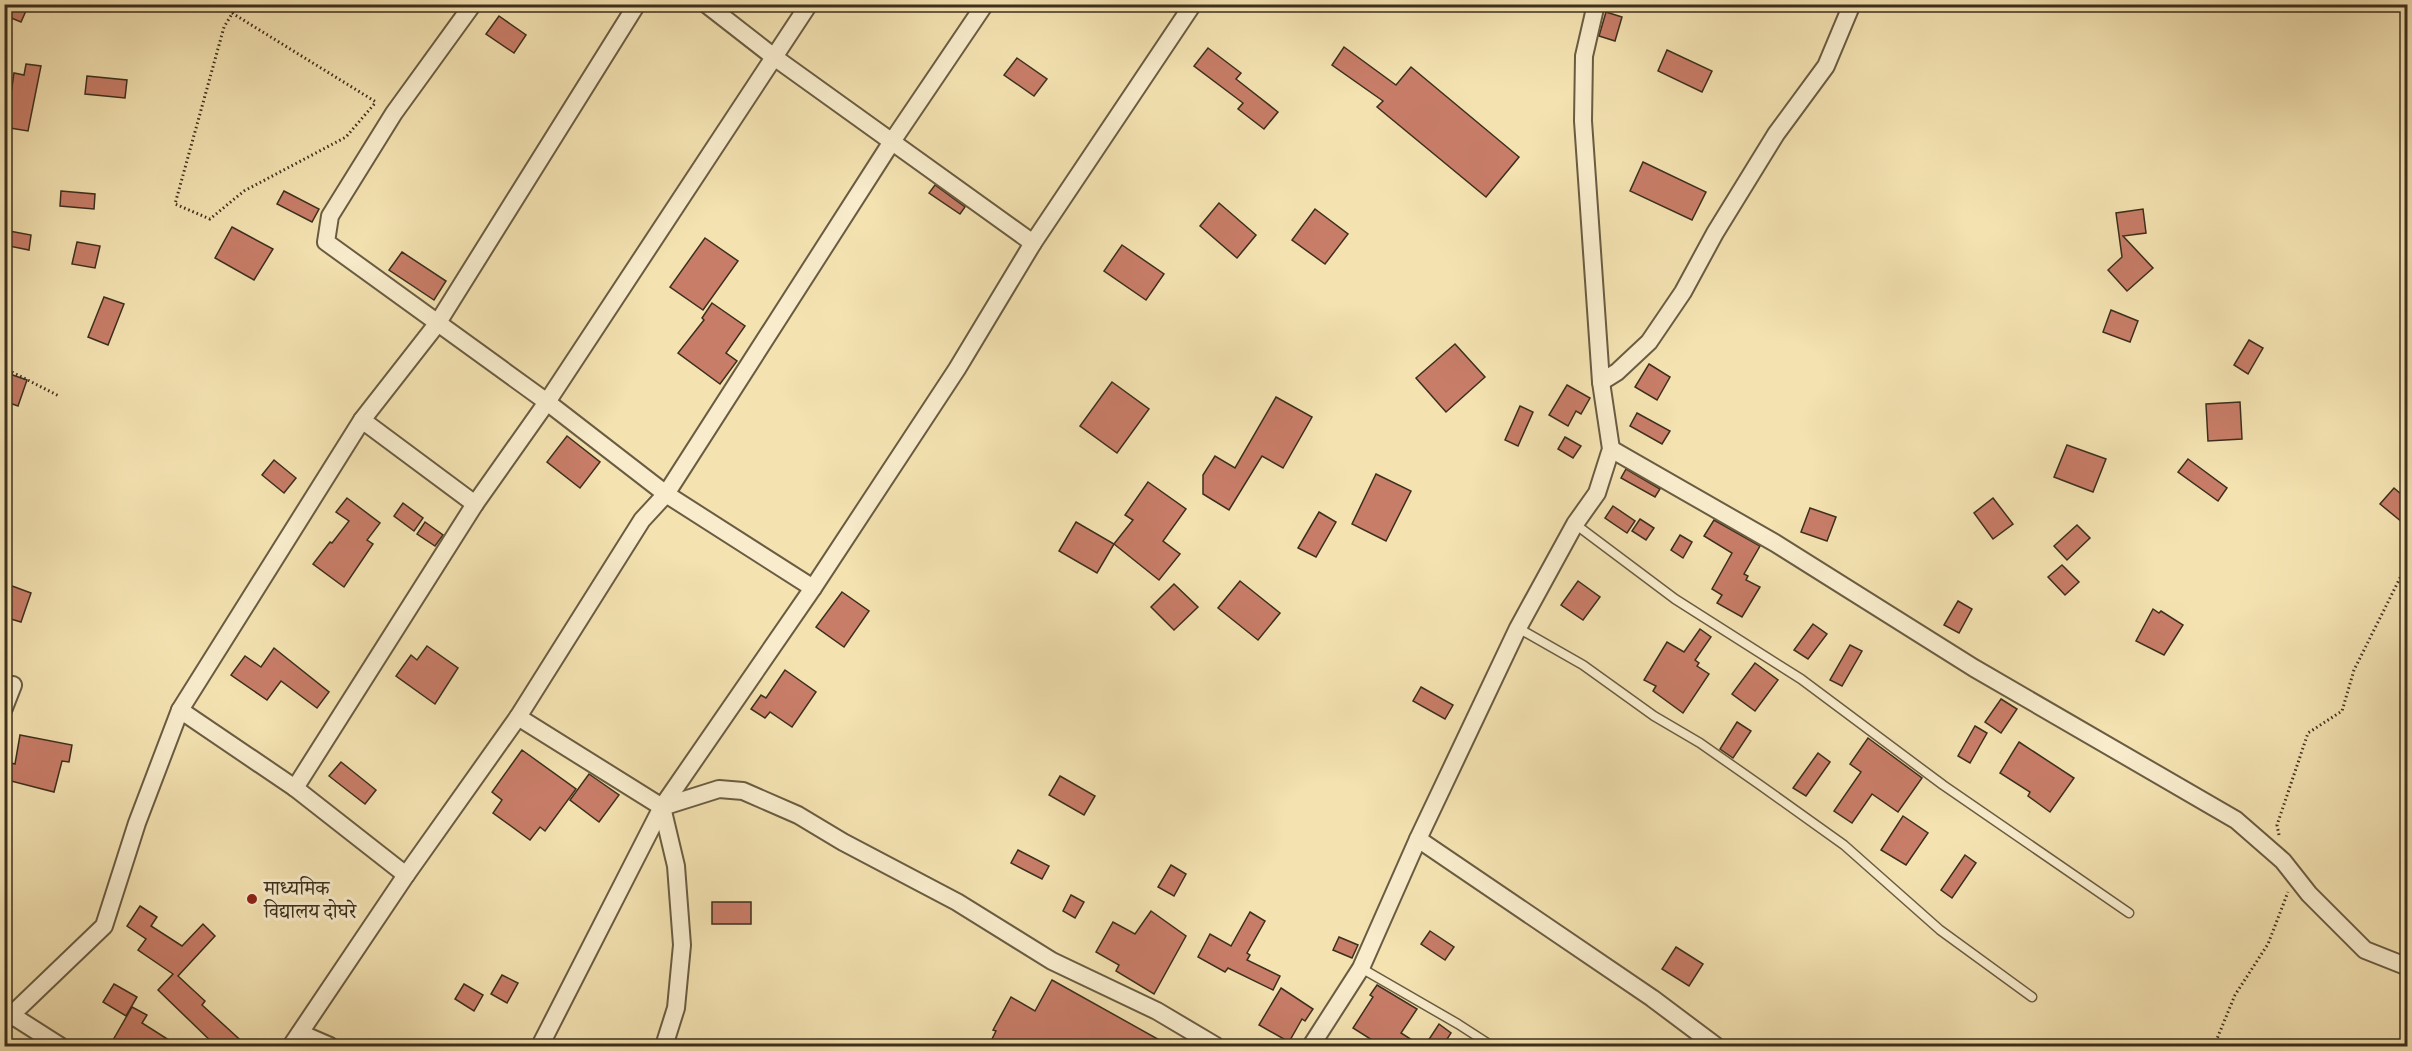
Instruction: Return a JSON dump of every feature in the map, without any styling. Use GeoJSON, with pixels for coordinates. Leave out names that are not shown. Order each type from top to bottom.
{"type":"FeatureCollection","features":[{"type":"Feature","properties":{"kind":"street"},"geometry":{"type":"LineString","coordinates":[[473,4],[394,113],[330,216],[326,242],[547,402],[666,494],[813,588]]}},
{"type":"Feature","properties":{"kind":"street"},"geometry":{"type":"LineString","coordinates":[[60,1047],[9,1019],[104,926],[137,823],[180,710],[362,420],[437,324],[637,4]]}},
{"type":"Feature","properties":{"kind":"street"},"geometry":{"type":"LineString","coordinates":[[706,4],[891,143],[1033,243]]}},
{"type":"Feature","properties":{"kind":"street"},"geometry":{"type":"LineString","coordinates":[[295,788],[475,504],[547,402],[809,4]]}},
{"type":"Feature","properties":{"kind":"street"},"geometry":{"type":"LineString","coordinates":[[330,1047],[296,1040],[406,875],[518,717],[642,520],[666,494],[891,143],[985,4]]}},
{"type":"Feature","properties":{"kind":"street"},"geometry":{"type":"LineString","coordinates":[[540,1047],[662,807],[813,588],[957,369],[1033,243],[1193,4]]}},
{"type":"Feature","properties":{"kind":"street"},"geometry":{"type":"LineString","coordinates":[[1311,1047],[1361,968],[1418,839],[1518,628],[1575,524],[1597,493],[1611,449],[1601,382],[1583,121],[1584,56],[1596,4]]}},
{"type":"Feature","properties":{"kind":"street"},"geometry":{"type":"LineString","coordinates":[[1601,382],[1617,372],[1649,342],[1683,292],[1715,233],[1776,134],[1826,66],[1852,4]]}},
{"type":"Feature","properties":{"kind":"street"},"geometry":{"type":"LineString","coordinates":[[362,420],[475,504]]}},
{"type":"Feature","properties":{"kind":"street"},"geometry":{"type":"LineString","coordinates":[[1611,449],[1776,543],[1974,669],[2236,820],[2283,861],[2309,894],[2365,950],[2408,967]]}},
{"type":"Feature","properties":{"kind":"street"},"geometry":{"type":"LineString","coordinates":[[4,708],[13,685]]}},
{"type":"Feature","properties":{"kind":"street"},"geometry":{"type":"LineString","coordinates":[[180,710],[295,788],[406,875]]}},
{"type":"Feature","properties":{"kind":"street"},"geometry":{"type":"LineString","coordinates":[[518,717],[662,807],[676,866],[682,945],[676,1008],[664,1047]]}},
{"type":"Feature","properties":{"kind":"street"},"geometry":{"type":"LineString","coordinates":[[662,807],[719,789],[743,791],[798,815],[843,842],[957,902],[1052,961],[1157,1011],[1216,1047]]}},
{"type":"Feature","properties":{"kind":"street"},"geometry":{"type":"LineString","coordinates":[[1418,839],[1652,998],[1716,1047]]}},
{"type":"Feature","properties":{"kind":"lane"},"geometry":{"type":"LineString","coordinates":[[1575,524],[1675,599],[1801,679],[1943,785],[2129,913]]}},
{"type":"Feature","properties":{"kind":"lane"},"geometry":{"type":"LineString","coordinates":[[1518,628],[1583,665],[1654,716],[1700,743],[1844,845],[1940,930],[2032,997]]}},
{"type":"Feature","properties":{"kind":"lane"},"geometry":{"type":"LineString","coordinates":[[1361,968],[1458,1024],[1492,1047]]}},
{"type":"Feature","properties":{"kind":"path"},"geometry":{"type":"LineString","coordinates":[[232,13],[376,102],[346,137],[244,191],[210,219],[175,204],[224,27],[232,13],[238,4]]}},
{"type":"Feature","properties":{"kind":"path"},"geometry":{"type":"LineString","coordinates":[[4,368],[59,396]]}},
{"type":"Feature","properties":{"kind":"path"},"geometry":{"type":"LineString","coordinates":[[2283,861],[2277,825],[2308,733],[2342,711],[2354,670],[2408,562]]}},
{"type":"Feature","properties":{"kind":"path"},"geometry":{"type":"LineString","coordinates":[[2214,1047],[2235,995],[2268,944],[2288,891]]}},
{"type":"Feature","properties":{"kind":"building"},"geometry":{"type":"Polygon","coordinates":[[[4,4],[29,4],[21,22],[4,15],[4,4]]]}},
{"type":"Feature","properties":{"kind":"building"},"geometry":{"type":"Polygon","coordinates":[[[1606,12],[1622,17],[1615,41],[1599,36],[1606,12]]]}},
{"type":"Feature","properties":{"kind":"building"},"geometry":{"type":"Polygon","coordinates":[[[499,16],[526,35],[514,53],[486,34],[499,16]]]}},
{"type":"Feature","properties":{"kind":"building"},"geometry":{"type":"Polygon","coordinates":[[[1344,47],[1396,85],[1411,67],[1519,157],[1486,197],[1377,107],[1383,101],[1332,65],[1344,47]]]}},
{"type":"Feature","properties":{"kind":"building"},"geometry":{"type":"Polygon","coordinates":[[[1208,48],[1241,73],[1236,79],[1278,112],[1264,129],[1238,109],[1243,103],[1194,66],[1208,48]]]}},
{"type":"Feature","properties":{"kind":"building"},"geometry":{"type":"Polygon","coordinates":[[[1667,50],[1712,71],[1702,92],[1658,71],[1667,50]]]}},
{"type":"Feature","properties":{"kind":"building"},"geometry":{"type":"Polygon","coordinates":[[[1017,58],[1047,79],[1034,96],[1004,75],[1017,58]]]}},
{"type":"Feature","properties":{"kind":"building"},"geometry":{"type":"Polygon","coordinates":[[[26,64],[41,66],[28,131],[4,127],[4,100],[10,101],[14,73],[24,75],[26,64]]]}},
{"type":"Feature","properties":{"kind":"building"},"geometry":{"type":"Polygon","coordinates":[[[87,76],[127,80],[125,98],[85,94],[87,76]]]}},
{"type":"Feature","properties":{"kind":"building"},"geometry":{"type":"Polygon","coordinates":[[[1643,162],[1706,192],[1692,220],[1630,191],[1643,162]]]}},
{"type":"Feature","properties":{"kind":"building"},"geometry":{"type":"Polygon","coordinates":[[[935,185],[965,207],[960,214],[929,193],[935,185]]]}},
{"type":"Feature","properties":{"kind":"building"},"geometry":{"type":"Polygon","coordinates":[[[61,191],[95,194],[94,209],[60,206],[61,191]]]}},
{"type":"Feature","properties":{"kind":"building"},"geometry":{"type":"Polygon","coordinates":[[[284,191],[319,209],[312,222],[277,204],[284,191]]]}},
{"type":"Feature","properties":{"kind":"building"},"geometry":{"type":"Polygon","coordinates":[[[1219,203],[1256,235],[1237,258],[1200,226],[1219,203]]]}},
{"type":"Feature","properties":{"kind":"building"},"geometry":{"type":"Polygon","coordinates":[[[1315,209],[1348,234],[1325,264],[1292,240],[1315,209]]]}},
{"type":"Feature","properties":{"kind":"building"},"geometry":{"type":"Polygon","coordinates":[[[2143,209],[2146,233],[2123,236],[2153,268],[2127,291],[2108,270],[2122,257],[2116,213],[2143,209]]]}},
{"type":"Feature","properties":{"kind":"building"},"geometry":{"type":"Polygon","coordinates":[[[232,227],[273,249],[254,280],[215,258],[232,227]]]}},
{"type":"Feature","properties":{"kind":"building"},"geometry":{"type":"Polygon","coordinates":[[[4,230],[31,235],[29,250],[4,245],[4,230]]]}},
{"type":"Feature","properties":{"kind":"building"},"geometry":{"type":"Polygon","coordinates":[[[705,238],[738,261],[703,310],[670,287],[705,238]]]}},
{"type":"Feature","properties":{"kind":"building"},"geometry":{"type":"Polygon","coordinates":[[[77,242],[100,246],[95,268],[72,264],[77,242]]]}},
{"type":"Feature","properties":{"kind":"building"},"geometry":{"type":"Polygon","coordinates":[[[1122,245],[1164,274],[1146,300],[1104,271],[1122,245]]]}},
{"type":"Feature","properties":{"kind":"building"},"geometry":{"type":"Polygon","coordinates":[[[402,252],[446,281],[434,300],[389,270],[402,252]]]}},
{"type":"Feature","properties":{"kind":"building"},"geometry":{"type":"Polygon","coordinates":[[[104,297],[124,304],[108,345],[88,337],[104,297]]]}},
{"type":"Feature","properties":{"kind":"building"},"geometry":{"type":"Polygon","coordinates":[[[712,303],[745,326],[726,353],[737,361],[720,384],[678,353],[704,320],[702,318],[712,303]]]}},
{"type":"Feature","properties":{"kind":"building"},"geometry":{"type":"Polygon","coordinates":[[[2111,310],[2138,321],[2130,342],[2103,332],[2111,310]]]}},
{"type":"Feature","properties":{"kind":"building"},"geometry":{"type":"Polygon","coordinates":[[[2249,340],[2263,348],[2248,374],[2234,365],[2249,340]]]}},
{"type":"Feature","properties":{"kind":"building"},"geometry":{"type":"Polygon","coordinates":[[[1455,344],[1485,377],[1446,412],[1416,378],[1455,344]]]}},
{"type":"Feature","properties":{"kind":"building"},"geometry":{"type":"Polygon","coordinates":[[[1649,364],[1670,377],[1657,400],[1635,387],[1649,364]]]}},
{"type":"Feature","properties":{"kind":"building"},"geometry":{"type":"Polygon","coordinates":[[[4,372],[27,380],[18,406],[4,401],[4,372]]]}},
{"type":"Feature","properties":{"kind":"building"},"geometry":{"type":"Polygon","coordinates":[[[1112,382],[1149,409],[1117,453],[1080,426],[1112,382]]]}},
{"type":"Feature","properties":{"kind":"building"},"geometry":{"type":"Polygon","coordinates":[[[1567,385],[1590,398],[1581,414],[1576,411],[1568,426],[1549,415],[1567,385]]]}},
{"type":"Feature","properties":{"kind":"building"},"geometry":{"type":"Polygon","coordinates":[[[1276,397],[1312,417],[1283,468],[1262,456],[1229,510],[1203,494],[1203,475],[1215,456],[1235,468],[1276,397]]]}},
{"type":"Feature","properties":{"kind":"building"},"geometry":{"type":"Polygon","coordinates":[[[2240,402],[2242,439],[2208,441],[2206,404],[2240,402]]]}},
{"type":"Feature","properties":{"kind":"building"},"geometry":{"type":"Polygon","coordinates":[[[1520,406],[1533,412],[1518,446],[1505,440],[1520,406]]]}},
{"type":"Feature","properties":{"kind":"building"},"geometry":{"type":"Polygon","coordinates":[[[1637,413],[1670,431],[1662,444],[1630,426],[1637,413]]]}},
{"type":"Feature","properties":{"kind":"building"},"geometry":{"type":"Polygon","coordinates":[[[567,436],[600,462],[580,488],[547,462],[567,436]]]}},
{"type":"Feature","properties":{"kind":"building"},"geometry":{"type":"Polygon","coordinates":[[[1565,437],[1581,446],[1573,458],[1558,449],[1565,437]]]}},
{"type":"Feature","properties":{"kind":"building"},"geometry":{"type":"Polygon","coordinates":[[[2067,445],[2106,459],[2093,492],[2054,477],[2067,445]]]}},
{"type":"Feature","properties":{"kind":"building"},"geometry":{"type":"Polygon","coordinates":[[[2188,459],[2227,488],[2218,501],[2178,472],[2188,459]]]}},
{"type":"Feature","properties":{"kind":"building"},"geometry":{"type":"Polygon","coordinates":[[[274,460],[296,478],[284,493],[262,475],[274,460]]]}},
{"type":"Feature","properties":{"kind":"building"},"geometry":{"type":"Polygon","coordinates":[[[1626,469],[1660,489],[1655,497],[1621,478],[1626,469]]]}},
{"type":"Feature","properties":{"kind":"building"},"geometry":{"type":"Polygon","coordinates":[[[1376,474],[1411,491],[1386,541],[1352,524],[1376,474]]]}},
{"type":"Feature","properties":{"kind":"building"},"geometry":{"type":"Polygon","coordinates":[[[1148,482],[1186,509],[1163,541],[1180,554],[1159,580],[1114,544],[1133,520],[1125,515],[1148,482]]]}},
{"type":"Feature","properties":{"kind":"building"},"geometry":{"type":"Polygon","coordinates":[[[2394,488],[2408,500],[2408,527],[2380,504],[2394,488]]]}},
{"type":"Feature","properties":{"kind":"building"},"geometry":{"type":"Polygon","coordinates":[[[347,498],[380,523],[367,540],[373,544],[344,587],[313,564],[349,521],[336,512],[347,498]]]}},
{"type":"Feature","properties":{"kind":"building"},"geometry":{"type":"Polygon","coordinates":[[[1993,498],[2013,524],[1993,539],[1974,513],[1993,498]]]}},
{"type":"Feature","properties":{"kind":"building"},"geometry":{"type":"Polygon","coordinates":[[[403,503],[423,518],[414,531],[394,516],[403,503]]]}},
{"type":"Feature","properties":{"kind":"building"},"geometry":{"type":"Polygon","coordinates":[[[1613,506],[1635,521],[1627,533],[1605,518],[1613,506]]]}},
{"type":"Feature","properties":{"kind":"building"},"geometry":{"type":"Polygon","coordinates":[[[1810,508],[1836,517],[1827,541],[1801,532],[1810,508]]]}},
{"type":"Feature","properties":{"kind":"building"},"geometry":{"type":"Polygon","coordinates":[[[1319,512],[1336,522],[1316,557],[1298,548],[1319,512]]]}},
{"type":"Feature","properties":{"kind":"building"},"geometry":{"type":"Polygon","coordinates":[[[1640,519],[1654,528],[1646,540],[1632,531],[1640,519]]]}},
{"type":"Feature","properties":{"kind":"building"},"geometry":{"type":"Polygon","coordinates":[[[1714,520],[1760,546],[1744,574],[1748,576],[1746,580],[1760,587],[1742,617],[1717,603],[1722,595],[1712,589],[1732,553],[1704,536],[1714,520]]]}},
{"type":"Feature","properties":{"kind":"building"},"geometry":{"type":"Polygon","coordinates":[[[425,522],[443,535],[435,546],[417,534],[425,522]]]}},
{"type":"Feature","properties":{"kind":"building"},"geometry":{"type":"Polygon","coordinates":[[[1076,522],[1114,544],[1097,573],[1059,551],[1076,522]]]}},
{"type":"Feature","properties":{"kind":"building"},"geometry":{"type":"Polygon","coordinates":[[[2077,525],[2090,538],[2067,560],[2054,546],[2077,525]]]}},
{"type":"Feature","properties":{"kind":"building"},"geometry":{"type":"Polygon","coordinates":[[[1680,535],[1692,542],[1683,558],[1671,550],[1680,535]]]}},
{"type":"Feature","properties":{"kind":"building"},"geometry":{"type":"Polygon","coordinates":[[[2062,565],[2079,582],[2065,595],[2048,577],[2062,565]]]}},
{"type":"Feature","properties":{"kind":"building"},"geometry":{"type":"Polygon","coordinates":[[[1240,581],[1280,613],[1258,640],[1218,608],[1240,581]]]}},
{"type":"Feature","properties":{"kind":"building"},"geometry":{"type":"Polygon","coordinates":[[[1578,581],[1600,597],[1583,620],[1561,605],[1578,581]]]}},
{"type":"Feature","properties":{"kind":"building"},"geometry":{"type":"Polygon","coordinates":[[[4,583],[31,593],[21,622],[4,617],[4,583]]]}},
{"type":"Feature","properties":{"kind":"building"},"geometry":{"type":"Polygon","coordinates":[[[1174,584],[1198,607],[1174,630],[1151,607],[1174,584]]]}},
{"type":"Feature","properties":{"kind":"building"},"geometry":{"type":"Polygon","coordinates":[[[842,592],[869,611],[844,647],[816,627],[842,592]]]}},
{"type":"Feature","properties":{"kind":"building"},"geometry":{"type":"Polygon","coordinates":[[[1958,601],[1972,609],[1959,633],[1944,625],[1958,601]]]}},
{"type":"Feature","properties":{"kind":"building"},"geometry":{"type":"Polygon","coordinates":[[[2153,609],[2159,613],[2161,611],[2183,625],[2164,655],[2136,641],[2153,609]]]}},
{"type":"Feature","properties":{"kind":"building"},"geometry":{"type":"Polygon","coordinates":[[[1813,624],[1827,634],[1808,659],[1794,650],[1813,624]]]}},
{"type":"Feature","properties":{"kind":"building"},"geometry":{"type":"Polygon","coordinates":[[[1700,629],[1711,637],[1695,660],[1699,663],[1697,666],[1709,674],[1683,713],[1653,691],[1656,686],[1644,680],[1667,642],[1684,652],[1700,629]]]}},
{"type":"Feature","properties":{"kind":"building"},"geometry":{"type":"Polygon","coordinates":[[[1850,645],[1862,651],[1842,686],[1830,680],[1850,645]]]}},
{"type":"Feature","properties":{"kind":"building"},"geometry":{"type":"Polygon","coordinates":[[[427,646],[458,668],[435,704],[396,676],[411,655],[417,660],[427,646]]]}},
{"type":"Feature","properties":{"kind":"building"},"geometry":{"type":"Polygon","coordinates":[[[274,648],[329,692],[317,708],[281,681],[267,700],[231,675],[245,656],[261,667],[274,648]]]}},
{"type":"Feature","properties":{"kind":"building"},"geometry":{"type":"Polygon","coordinates":[[[1755,663],[1778,680],[1755,711],[1732,694],[1755,663]]]}},
{"type":"Feature","properties":{"kind":"building"},"geometry":{"type":"Polygon","coordinates":[[[785,670],[816,692],[792,727],[770,712],[765,718],[751,709],[761,695],[766,698],[785,670]]]}},
{"type":"Feature","properties":{"kind":"building"},"geometry":{"type":"Polygon","coordinates":[[[1421,687],[1453,705],[1445,719],[1413,701],[1421,687]]]}},
{"type":"Feature","properties":{"kind":"building"},"geometry":{"type":"Polygon","coordinates":[[[2001,699],[2017,709],[2001,733],[1985,722],[2001,699]]]}},
{"type":"Feature","properties":{"kind":"building"},"geometry":{"type":"Polygon","coordinates":[[[1737,722],[1751,731],[1733,758],[1720,749],[1737,722]]]}},
{"type":"Feature","properties":{"kind":"building"},"geometry":{"type":"Polygon","coordinates":[[[1975,726],[1987,733],[1970,763],[1958,756],[1975,726]]]}},
{"type":"Feature","properties":{"kind":"building"},"geometry":{"type":"Polygon","coordinates":[[[20,735],[72,745],[69,762],[62,761],[54,792],[7,780],[11,763],[15,764],[20,735]]]}},
{"type":"Feature","properties":{"kind":"building"},"geometry":{"type":"Polygon","coordinates":[[[1868,738],[1922,778],[1898,812],[1872,794],[1852,823],[1834,811],[1861,772],[1850,764],[1868,738]]]}},
{"type":"Feature","properties":{"kind":"building"},"geometry":{"type":"Polygon","coordinates":[[[2019,742],[2074,778],[2050,812],[2028,796],[2030,792],[2000,773],[2019,742]]]}},
{"type":"Feature","properties":{"kind":"building"},"geometry":{"type":"Polygon","coordinates":[[[522,750],[576,789],[545,831],[540,827],[530,840],[493,813],[502,800],[492,792],[522,750]]]}},
{"type":"Feature","properties":{"kind":"building"},"geometry":{"type":"Polygon","coordinates":[[[1818,753],[1830,762],[1806,796],[1793,788],[1818,753]]]}},
{"type":"Feature","properties":{"kind":"building"},"geometry":{"type":"Polygon","coordinates":[[[341,762],[376,790],[365,804],[329,776],[341,762]]]}},
{"type":"Feature","properties":{"kind":"building"},"geometry":{"type":"Polygon","coordinates":[[[589,774],[619,795],[599,822],[570,800],[589,774]]]}},
{"type":"Feature","properties":{"kind":"building"},"geometry":{"type":"Polygon","coordinates":[[[1060,776],[1095,796],[1084,815],[1049,795],[1060,776]]]}},
{"type":"Feature","properties":{"kind":"building"},"geometry":{"type":"Polygon","coordinates":[[[1903,816],[1928,833],[1906,865],[1881,850],[1903,816]]]}},
{"type":"Feature","properties":{"kind":"building"},"geometry":{"type":"Polygon","coordinates":[[[1018,850],[1049,866],[1042,879],[1011,863],[1018,850]]]}},
{"type":"Feature","properties":{"kind":"building"},"geometry":{"type":"Polygon","coordinates":[[[1965,855],[1976,863],[1952,898],[1941,890],[1965,855]]]}},
{"type":"Feature","properties":{"kind":"building"},"geometry":{"type":"Polygon","coordinates":[[[1171,865],[1186,874],[1174,896],[1158,887],[1171,865]]]}},
{"type":"Feature","properties":{"kind":"building"},"geometry":{"type":"Polygon","coordinates":[[[1071,895],[1084,902],[1075,918],[1063,911],[1071,895]]]}},
{"type":"Feature","properties":{"kind":"building"},"geometry":{"type":"Polygon","coordinates":[[[712,902],[751,902],[751,924],[712,924],[712,902]]]}},
{"type":"Feature","properties":{"kind":"building"},"geometry":{"type":"Polygon","coordinates":[[[140,906],[157,917],[151,926],[182,946],[203,924],[215,936],[178,976],[205,1001],[202,1005],[248,1047],[217,1047],[158,990],[173,974],[138,950],[146,939],[127,926],[140,906]]]}},
{"type":"Feature","properties":{"kind":"building"},"geometry":{"type":"Polygon","coordinates":[[[1151,911],[1186,936],[1154,994],[1116,971],[1119,965],[1096,952],[1113,922],[1135,934],[1151,911]]]}},
{"type":"Feature","properties":{"kind":"building"},"geometry":{"type":"Polygon","coordinates":[[[1250,912],[1265,921],[1247,953],[1250,955],[1247,960],[1280,976],[1273,990],[1228,968],[1225,972],[1198,957],[1210,934],[1231,946],[1250,912]]]}},
{"type":"Feature","properties":{"kind":"building"},"geometry":{"type":"Polygon","coordinates":[[[1430,931],[1454,947],[1445,960],[1421,944],[1430,931]]]}},
{"type":"Feature","properties":{"kind":"building"},"geometry":{"type":"Polygon","coordinates":[[[1339,937],[1358,945],[1352,958],[1333,950],[1339,937]]]}},
{"type":"Feature","properties":{"kind":"building"},"geometry":{"type":"Polygon","coordinates":[[[1676,947],[1703,964],[1689,986],[1662,969],[1676,947]]]}},
{"type":"Feature","properties":{"kind":"building"},"geometry":{"type":"Polygon","coordinates":[[[502,975],[518,983],[507,1003],[491,994],[502,975]]]}},
{"type":"Feature","properties":{"kind":"building"},"geometry":{"type":"Polygon","coordinates":[[[1052,980],[1172,1047],[988,1047],[996,1031],[993,1030],[1011,997],[1035,1011],[1052,980]]]}},
{"type":"Feature","properties":{"kind":"building"},"geometry":{"type":"Polygon","coordinates":[[[114,984],[137,997],[126,1016],[103,1002],[114,984]]]}},
{"type":"Feature","properties":{"kind":"building"},"geometry":{"type":"Polygon","coordinates":[[[464,984],[483,995],[474,1011],[455,999],[464,984]]]}},
{"type":"Feature","properties":{"kind":"building"},"geometry":{"type":"Polygon","coordinates":[[[1377,985],[1417,1009],[1401,1033],[1423,1047],[1383,1047],[1353,1028],[1373,997],[1370,995],[1377,985]]]}},
{"type":"Feature","properties":{"kind":"building"},"geometry":{"type":"Polygon","coordinates":[[[1281,988],[1313,1009],[1305,1021],[1302,1019],[1289,1042],[1259,1025],[1281,988]]]}},
{"type":"Feature","properties":{"kind":"building"},"geometry":{"type":"Polygon","coordinates":[[[132,1007],[147,1015],[142,1023],[180,1047],[109,1047],[132,1007]]]}},
{"type":"Feature","properties":{"kind":"building"},"geometry":{"type":"Polygon","coordinates":[[[1439,1024],[1451,1033],[1442,1047],[1424,1047],[1439,1024]]]}},
{"type":"Feature","properties":{"kind":"place","name":"माध्यमिक विद्यालय दोघरे"},"geometry":{"type":"Point","coordinates":[252,899]}}]}
